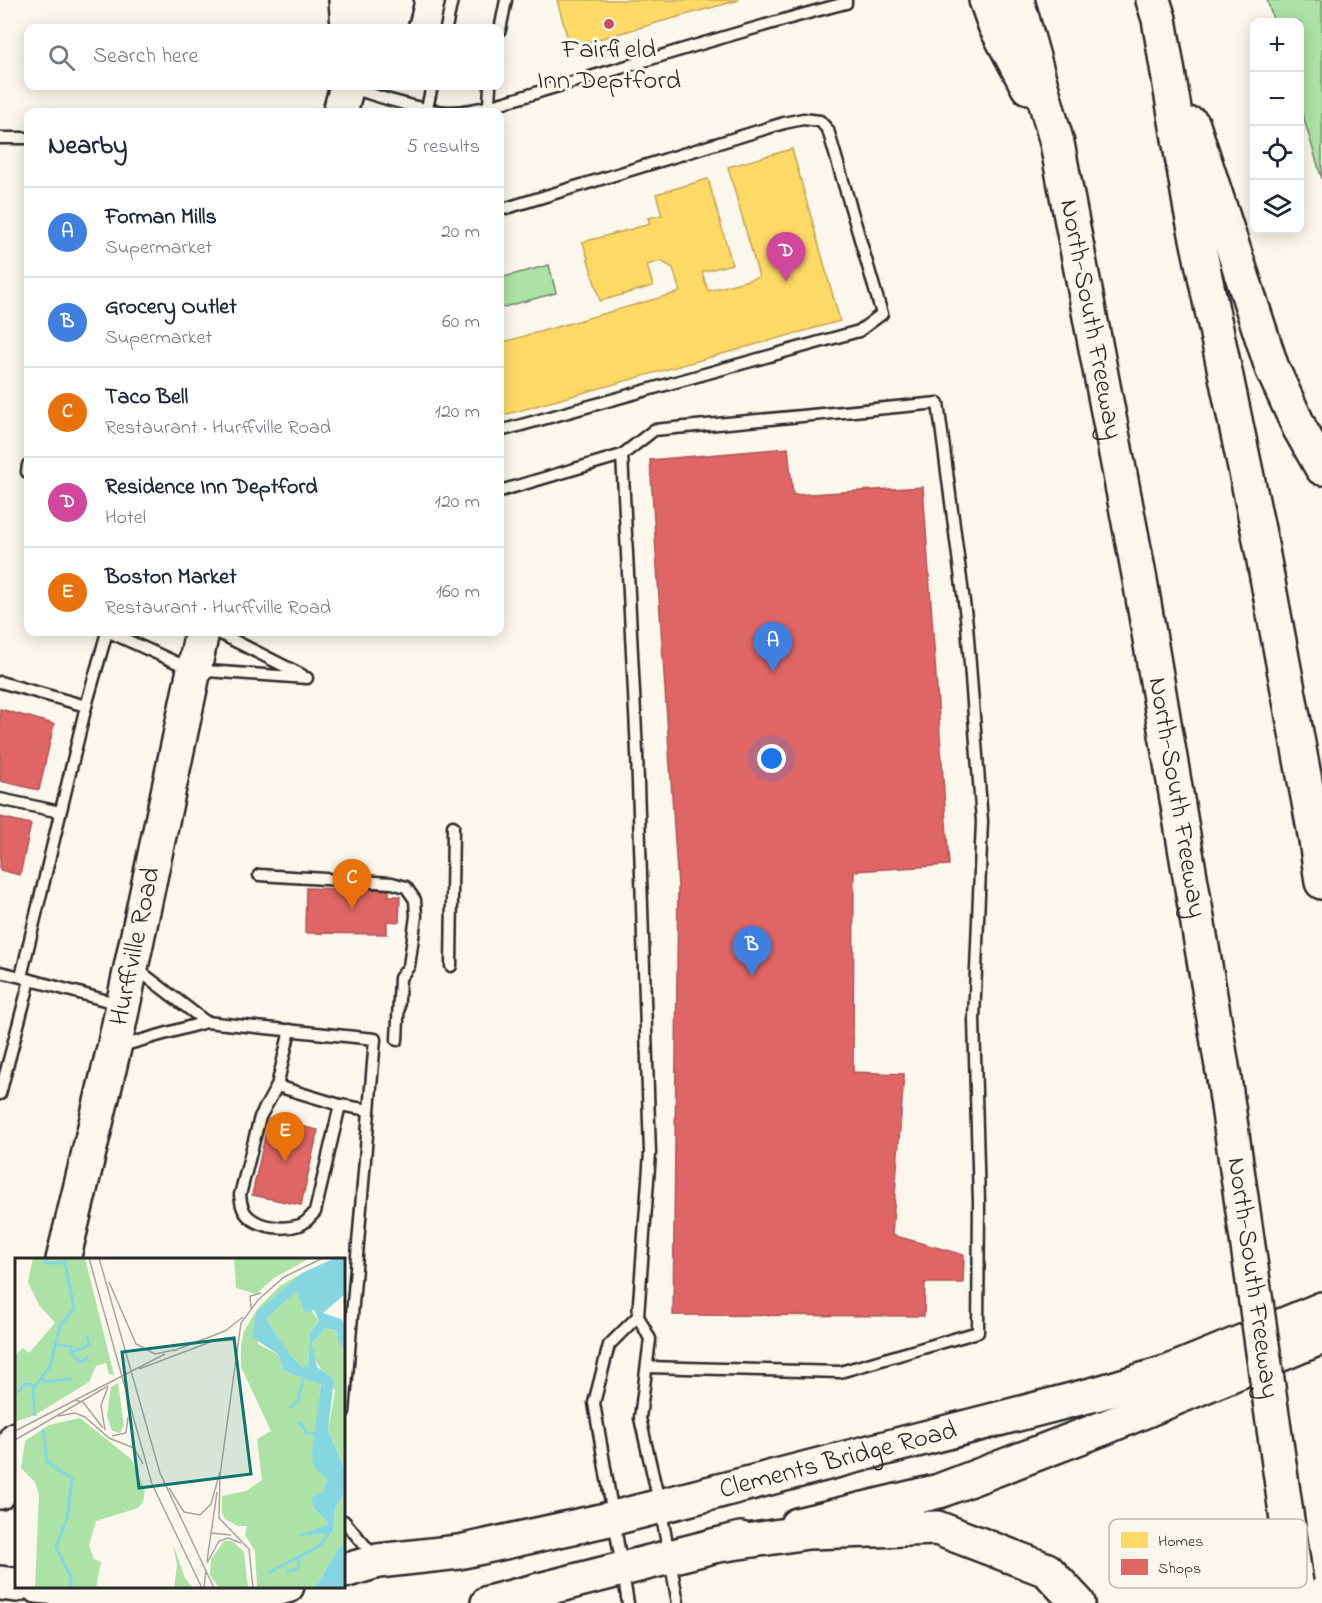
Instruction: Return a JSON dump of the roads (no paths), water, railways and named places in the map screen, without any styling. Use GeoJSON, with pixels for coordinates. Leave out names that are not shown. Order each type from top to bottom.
{"type":"FeatureCollection","features":[{"type":"Feature","properties":{"kind":"main road"},"geometry":{"type":"LineString","coordinates":[[346,0],[348,24]]}},
{"type":"Feature","properties":{"kind":"main road"},"geometry":{"type":"LineString","coordinates":[[363,24],[369,0]]}},
{"type":"Feature","properties":{"kind":"main road"},"geometry":{"type":"LineString","coordinates":[[385,24],[392,16],[396,0]]}},
{"type":"Feature","properties":{"kind":"main road"},"geometry":{"type":"LineString","coordinates":[[986,0],[995,25],[1057,143]]}},
{"type":"Feature","properties":{"kind":"main road","name":"North-South Freeway"},"geometry":{"type":"LineString","coordinates":[[1017,0],[1057,143],[1140,580],[1224,1078],[1287,1519]]}},
{"type":"Feature","properties":{"kind":"main road"},"geometry":{"type":"LineString","coordinates":[[1156,9],[1272,368],[1300,429],[1322,468]]}},
{"type":"Feature","properties":{"kind":"main road"},"geometry":{"type":"LineString","coordinates":[[1156,9],[1191,210],[1259,534],[1322,882]]}},
{"type":"Feature","properties":{"kind":"main road","name":"Hurffville Road"},"geometry":{"type":"LineString","coordinates":[[63,1258],[114,1048],[201,636]]}},
{"type":"Feature","properties":{"kind":"main road","name":"Clements Bridge Road"},"geometry":{"type":"LineString","coordinates":[[345,1571],[378,1561],[459,1552],[614,1518],[1099,1393],[1169,1372],[1322,1309]]}},
{"type":"Feature","properties":{"kind":"main road","name":"Clements Bridge Road"},"geometry":{"type":"LineString","coordinates":[[488,1603],[939,1491],[1106,1427],[1322,1337]]}},
{"type":"Feature","properties":{"kind":"main road"},"geometry":{"type":"LineString","coordinates":[[0,1492],[15,1442]]}},
{"type":"Feature","properties":{"kind":"main road"},"geometry":{"type":"LineString","coordinates":[[712,1546],[808,1532],[937,1528],[1047,1570],[1078,1603]]}},
{"type":"Feature","properties":{"kind":"main road"},"geometry":{"type":"LineString","coordinates":[[0,1583],[15,1585]]}},
{"type":"Feature","properties":{"kind":"main road"},"geometry":{"type":"LineString","coordinates":[[62,1588],[242,1599],[283,1588]]}},
{"type":"Feature","properties":{"kind":"lane"},"geometry":{"type":"LineString","coordinates":[[447,24],[452,0]]}},
{"type":"Feature","properties":{"kind":"lane"},"geometry":{"type":"LineString","coordinates":[[501,24],[506,0]]}},
{"type":"Feature","properties":{"kind":"lane"},"geometry":{"type":"LineString","coordinates":[[474,108],[846,3],[846,0]]}},
{"type":"Feature","properties":{"kind":"lane"},"geometry":{"type":"LineString","coordinates":[[345,95],[427,108],[431,90]]}},
{"type":"Feature","properties":{"kind":"lane"},"geometry":{"type":"LineString","coordinates":[[489,105],[490,90]]}},
{"type":"Feature","properties":{"kind":"lane"},"geometry":{"type":"LineString","coordinates":[[504,209],[784,123],[804,119],[820,121],[828,130],[882,315],[860,331],[504,430]]}},
{"type":"Feature","properties":{"kind":"lane"},"geometry":{"type":"LineString","coordinates":[[0,138],[24,138]]}},
{"type":"Feature","properties":{"kind":"lane"},"geometry":{"type":"LineString","coordinates":[[504,490],[621,455],[654,430],[938,403],[967,625],[982,821],[974,1019],[979,1203],[978,1332],[840,1372],[647,1367]]}},
{"type":"Feature","properties":{"kind":"lane"},"geometry":{"type":"LineString","coordinates":[[621,455],[637,752],[651,1153],[638,1316],[650,1340],[640,1418],[660,1506],[678,1603]]}},
{"type":"Feature","properties":{"kind":"lane"},"geometry":{"type":"LineString","coordinates":[[0,1094],[60,813],[86,706],[107,636]]}},
{"type":"Feature","properties":{"kind":"lane"},"geometry":{"type":"LineString","coordinates":[[117,636],[193,670],[308,678],[225,636]]}},
{"type":"Feature","properties":{"kind":"lane"},"geometry":{"type":"LineString","coordinates":[[0,682],[86,706]]}},
{"type":"Feature","properties":{"kind":"lane"},"geometry":{"type":"LineString","coordinates":[[0,799],[60,813]]}},
{"type":"Feature","properties":{"kind":"lane"},"geometry":{"type":"LineString","coordinates":[[451,966],[453,826]]}},
{"type":"Feature","properties":{"kind":"lane"},"geometry":{"type":"LineString","coordinates":[[258,875],[392,884],[406,887],[415,900],[416,916],[410,966],[400,978],[397,1040]]}},
{"type":"Feature","properties":{"kind":"lane"},"geometry":{"type":"LineString","coordinates":[[130,965],[206,1022]]}},
{"type":"Feature","properties":{"kind":"lane"},"geometry":{"type":"LineString","coordinates":[[0,972],[122,1005]]}},
{"type":"Feature","properties":{"kind":"lane"},"geometry":{"type":"LineString","coordinates":[[114,1048],[206,1022],[375,1039],[345,1400]]}},
{"type":"Feature","properties":{"kind":"lane"},"geometry":{"type":"LineString","coordinates":[[290,1030],[277,1086],[260,1117],[240,1195],[241,1206],[248,1216],[261,1224],[283,1228],[303,1224],[315,1212],[340,1105]]}},
{"type":"Feature","properties":{"kind":"lane"},"geometry":{"type":"LineString","coordinates":[[277,1086],[340,1105],[369,1110]]}},
{"type":"Feature","properties":{"kind":"lane"},"geometry":{"type":"LineString","coordinates":[[628,1603],[594,1403],[609,1345],[638,1316]]}},
{"type":"Feature","properties":{"kind":"lane"},"geometry":{"type":"LineString","coordinates":[[345,1522],[378,1561]]}},
{"type":"Feature","properties":{"kind":"place","name":"Fairfield Inn Deptford"},"geometry":{"type":"Point","coordinates":[609,24]}},
{"type":"Feature","properties":{"kind":"place","name":"Residence Inn Deptford"},"geometry":{"type":"Point","coordinates":[786,282]}},
{"type":"Feature","properties":{"kind":"place","name":"Forman Mills"},"geometry":{"type":"Point","coordinates":[773,672]}},
{"type":"Feature","properties":{"kind":"place","name":"Taco Bell"},"geometry":{"type":"Point","coordinates":[352,909]}},
{"type":"Feature","properties":{"kind":"place","name":"Grocery Outlet"},"geometry":{"type":"Point","coordinates":[752,976]}},
{"type":"Feature","properties":{"kind":"place","name":"Boston Market"},"geometry":{"type":"Point","coordinates":[285,1162]}}]}
